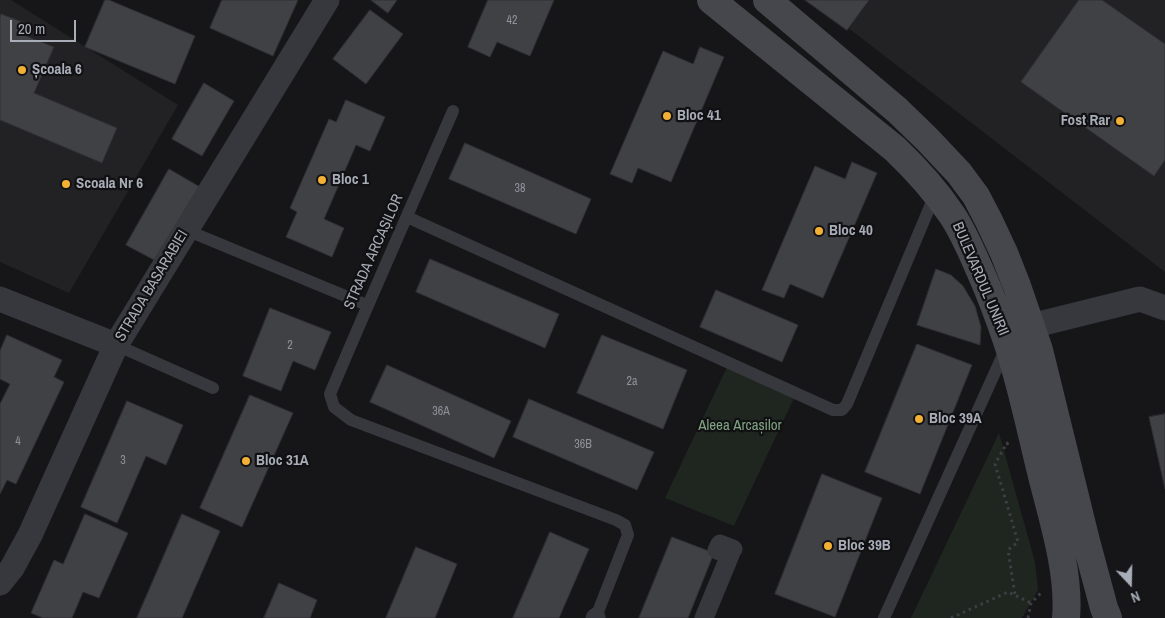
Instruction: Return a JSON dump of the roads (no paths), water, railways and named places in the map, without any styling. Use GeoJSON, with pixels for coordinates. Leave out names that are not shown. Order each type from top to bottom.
{"type":"FeatureCollection","features":[{"type":"Feature","properties":{"kind":"main road","name":"BULEVARDUL UNIRII"},"geometry":{"type":"LineString","coordinates":[[711,0],[895,149],[917,170],[953,216],[968,243],[1008,343],[1058,540],[1066,589],[1066,618]]}},
{"type":"Feature","properties":{"kind":"main road","name":"BULEVARDUL UNIRII"},"geometry":{"type":"LineString","coordinates":[[767,0],[897,110],[949,162],[976,196],[1017,286],[1039,350],[1086,541],[1108,618]]}},
{"type":"Feature","properties":{"kind":"street","name":"STRADA BASARABIEI"},"geometry":{"type":"LineString","coordinates":[[4,571],[30,535],[116,345],[327,0]]}},
{"type":"Feature","properties":{"kind":"street"},"geometry":{"type":"LineString","coordinates":[[936,192],[949,162]]}},
{"type":"Feature","properties":{"kind":"street"},"geometry":{"type":"LineString","coordinates":[[1008,343],[1031,326],[1144,292],[1165,308]]}},
{"type":"Feature","properties":{"kind":"street"},"geometry":{"type":"LineString","coordinates":[[0,299],[116,345]]}},
{"type":"Feature","properties":{"kind":"street"},"geometry":{"type":"LineString","coordinates":[[704,618],[730,555],[717,550],[720,544],[733,549]]}},
{"type":"Feature","properties":{"kind":"lane","name":"STRADA ARCAȘILOR"},"geometry":{"type":"LineString","coordinates":[[453,111],[367,305],[330,394],[334,406],[350,420],[625,525],[628,535],[595,617]]}},
{"type":"Feature","properties":{"kind":"lane"},"geometry":{"type":"LineString","coordinates":[[407,217],[833,410],[842,410],[847,404],[936,192]]}},
{"type":"Feature","properties":{"kind":"lane"},"geometry":{"type":"LineString","coordinates":[[186,230],[367,305]]}},
{"type":"Feature","properties":{"kind":"lane"},"geometry":{"type":"LineString","coordinates":[[884,618],[1008,343]]}},
{"type":"Feature","properties":{"kind":"lane"},"geometry":{"type":"LineString","coordinates":[[116,345],[213,388]]}},
{"type":"Feature","properties":{"kind":"place","name":"Școala 6"},"geometry":{"type":"Point","coordinates":[22,70]}},
{"type":"Feature","properties":{"kind":"place","name":"Bloc 41"},"geometry":{"type":"Point","coordinates":[667,116]}},
{"type":"Feature","properties":{"kind":"place","name":"Fost Rar"},"geometry":{"type":"Point","coordinates":[1120,121]}},
{"type":"Feature","properties":{"kind":"place","name":"Bloc 1"},"geometry":{"type":"Point","coordinates":[322,180]}},
{"type":"Feature","properties":{"kind":"place","name":"Scoala Nr 6"},"geometry":{"type":"Point","coordinates":[66,184]}},
{"type":"Feature","properties":{"kind":"place","name":"Bloc 40"},"geometry":{"type":"Point","coordinates":[819,231]}},
{"type":"Feature","properties":{"kind":"place","name":"Bloc 39A"},"geometry":{"type":"Point","coordinates":[919,419]}},
{"type":"Feature","properties":{"kind":"place","name":"Bloc 31A"},"geometry":{"type":"Point","coordinates":[246,461]}},
{"type":"Feature","properties":{"kind":"place","name":"Bloc 39B"},"geometry":{"type":"Point","coordinates":[828,546]}},
{"type":"Feature","properties":{"kind":"park label","name":"Aleea Arcașilor"},"geometry":{"type":"Point","coordinates":[740,426]}}]}
